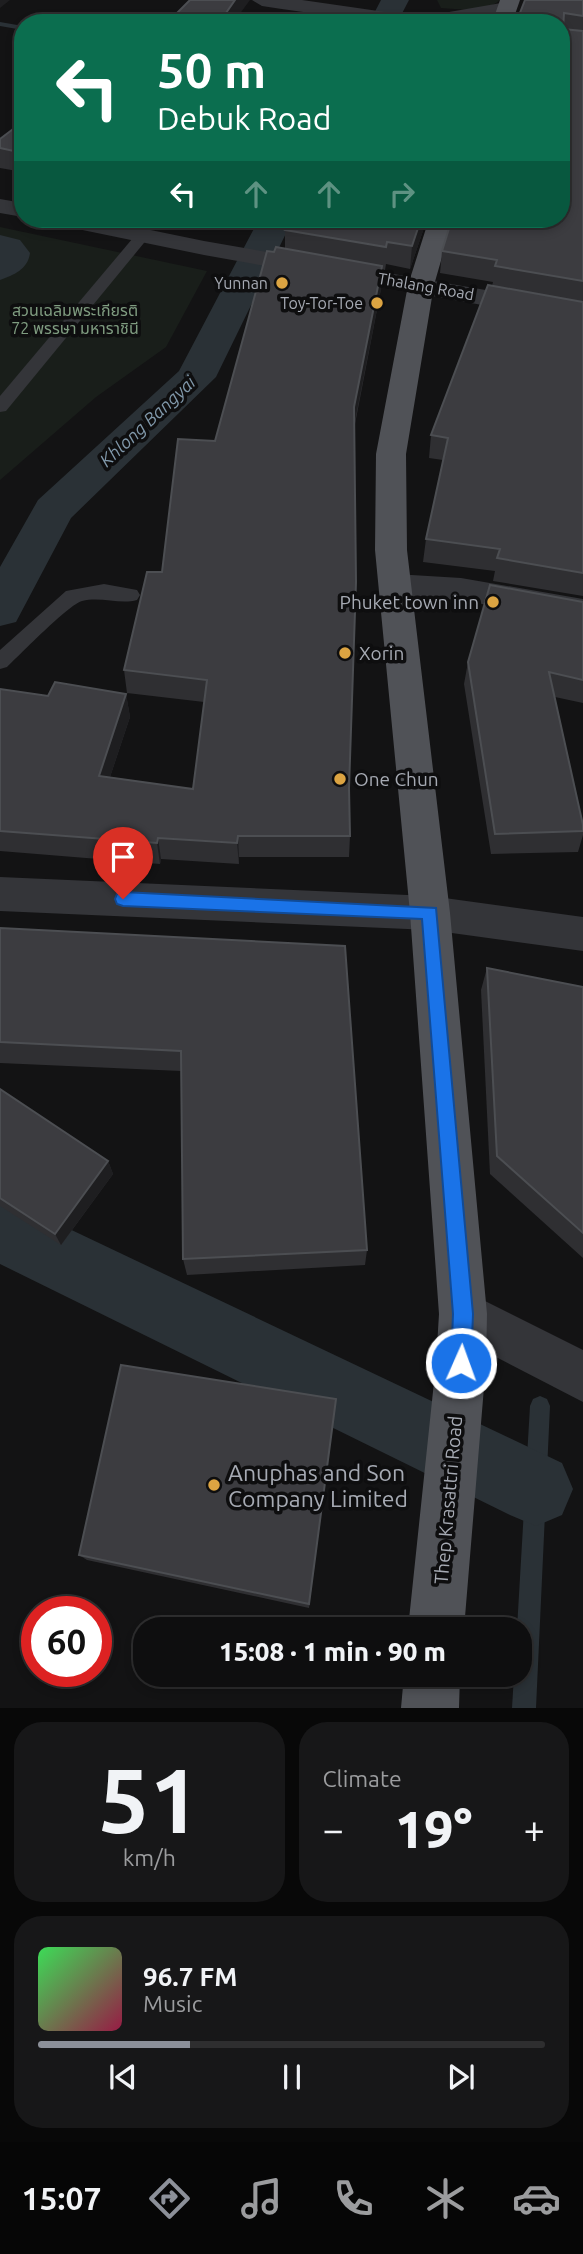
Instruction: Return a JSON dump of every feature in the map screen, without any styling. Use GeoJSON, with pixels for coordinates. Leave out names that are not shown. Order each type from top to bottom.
{"type":"FeatureCollection","features":[{"type":"Feature","properties":{"kind":"main road","name":"Thep Krasattri Road"},"geometry":{"type":"LineString","coordinates":[[437,1617],[461,1363],[463,1314],[430,913],[391,550],[391,454],[421,285],[438,228]]}},
{"type":"Feature","properties":{"kind":"main road"},"geometry":{"type":"LineString","coordinates":[[430,1708],[431,1687]]}},
{"type":"Feature","properties":{"kind":"street"},"geometry":{"type":"LineString","coordinates":[[262,0],[360,14]]}},
{"type":"Feature","properties":{"kind":"street"},"geometry":{"type":"LineString","coordinates":[[480,14],[506,10]]}},
{"type":"Feature","properties":{"kind":"street","name":"Thalang Road"},"geometry":{"type":"LineString","coordinates":[[108,228],[204,248],[583,315]]}},
{"type":"Feature","properties":{"kind":"street"},"geometry":{"type":"LineString","coordinates":[[395,585],[461,589],[583,611]]}},
{"type":"Feature","properties":{"kind":"street"},"geometry":{"type":"LineString","coordinates":[[0,894],[430,913],[583,934]]}},
{"type":"Feature","properties":{"kind":"street"},"geometry":{"type":"LineString","coordinates":[[463,1314],[583,1377]]}},
{"type":"Feature","properties":{"kind":"lane"},"geometry":{"type":"LineString","coordinates":[[0,407],[143,235]]}},
{"type":"Feature","properties":{"kind":"lane"},"geometry":{"type":"LineString","coordinates":[[0,662],[73,596],[104,591],[130,595]]}},
{"type":"Feature","properties":{"kind":"green space"},"geometry":{"type":"Polygon","coordinates":[[[437,0],[500,0],[487,7],[472,10],[441,8],[437,0]]]}},
{"type":"Feature","properties":{"kind":"green space","name":"สวนเฉลิมพระเกียรติ 72 พรรษา มหาราชินี"},"geometry":{"type":"Polygon","coordinates":[[[0,227],[207,271],[166,347],[96,397],[0,480],[0,227]]]}},
{"type":"Feature","properties":{"kind":"shaded area"},"geometry":{"type":"Polygon","coordinates":[[[0,235],[20,240],[30,253],[23,267],[0,280],[0,235]]]}},
{"type":"Feature","properties":{"kind":"building"},"geometry":{"type":"Polygon","coordinates":[[[190,0],[235,0],[226,13],[232,14],[176,14],[190,0]]]}},
{"type":"Feature","properties":{"kind":"building"},"geometry":{"type":"Polygon","coordinates":[[[525,0],[583,0],[583,16],[564,13],[520,14],[525,0]]]}},
{"type":"Feature","properties":{"kind":"building"},"geometry":{"type":"Polygon","coordinates":[[[570,30],[583,31],[583,281],[495,266],[497,260],[442,251],[449,228],[570,228],[570,30]]]}},
{"type":"Feature","properties":{"kind":"building"},"geometry":{"type":"Polygon","coordinates":[[[14,128],[14,151],[0,148],[0,139],[14,128]]]}},
{"type":"Feature","properties":{"kind":"building"},"geometry":{"type":"Polygon","coordinates":[[[418,228],[412,246],[387,242],[386,247],[285,230],[418,228]]]}},
{"type":"Feature","properties":{"kind":"building"},"geometry":{"type":"Polygon","coordinates":[[[276,247],[382,266],[354,407],[356,582],[349,788],[350,836],[238,836],[237,843],[158,838],[157,843],[0,831],[0,689],[48,696],[55,682],[126,694],[99,776],[193,789],[207,680],[124,670],[147,572],[162,572],[178,439],[215,441],[267,251],[274,252],[276,247]]]}},
{"type":"Feature","properties":{"kind":"building"},"geometry":{"type":"Polygon","coordinates":[[[488,285],[583,302],[583,573],[497,558],[500,549],[426,539],[448,438],[431,435],[488,285]]]}},
{"type":"Feature","properties":{"kind":"building"},"geometry":{"type":"Polygon","coordinates":[[[490,585],[583,602],[583,680],[549,672],[583,831],[495,834],[468,662],[490,585]]]}},
{"type":"Feature","properties":{"kind":"building"},"geometry":{"type":"Polygon","coordinates":[[[0,928],[345,946],[367,1250],[183,1259],[181,1051],[0,1042],[0,928]]]}},
{"type":"Feature","properties":{"kind":"building"},"geometry":{"type":"Polygon","coordinates":[[[487,968],[583,987],[583,1233],[497,1156],[487,968]]]}},
{"type":"Feature","properties":{"kind":"building"},"geometry":{"type":"Polygon","coordinates":[[[0,1089],[108,1161],[55,1234],[0,1198],[0,1089]]]}},
{"type":"Feature","properties":{"kind":"building","name":"Anuphas and Son Company Limited"},"geometry":{"type":"Polygon","coordinates":[[[121,1365],[336,1399],[309,1604],[79,1555],[121,1365]]]}},
{"type":"Feature","properties":{"kind":"waterway","name":"Khlong Bangyai"},"geometry":{"type":"LineString","coordinates":[[388,14],[395,0]]}},
{"type":"Feature","properties":{"kind":"waterway"},"geometry":{"type":"LineString","coordinates":[[0,24],[14,26]]}},
{"type":"Feature","properties":{"kind":"waterway","name":"Khlong Bangyai"},"geometry":{"type":"LineString","coordinates":[[0,610],[53,510],[196,377],[271,228]]}},
{"type":"Feature","properties":{"kind":"waterway"},"geometry":{"type":"LineString","coordinates":[[0,1229],[536,1489]]}},
{"type":"Feature","properties":{"kind":"waterway"},"geometry":{"type":"LineString","coordinates":[[524,1708],[540,1406]]}},
{"type":"Feature","properties":{"kind":"place","name":"Yunnan"},"geometry":{"type":"Point","coordinates":[282,283]}},
{"type":"Feature","properties":{"kind":"place","name":"Toy-Tor-Toe"},"geometry":{"type":"Point","coordinates":[377,303]}},
{"type":"Feature","properties":{"kind":"place","name":"Phuket town inn"},"geometry":{"type":"Point","coordinates":[493,602]}},
{"type":"Feature","properties":{"kind":"place","name":"Xorin"},"geometry":{"type":"Point","coordinates":[345,653]}},
{"type":"Feature","properties":{"kind":"place","name":"One Chun"},"geometry":{"type":"Point","coordinates":[340,779]}},
{"type":"Feature","properties":{"kind":"place","name":"Anuphas and Son Company Limited"},"geometry":{"type":"Point","coordinates":[214,1485]}},
{"type":"Feature","properties":{"kind":"route"},"geometry":{"type":"LineString","coordinates":[[123,899],[430,913],[463,1314],[461,1363]]}}]}
